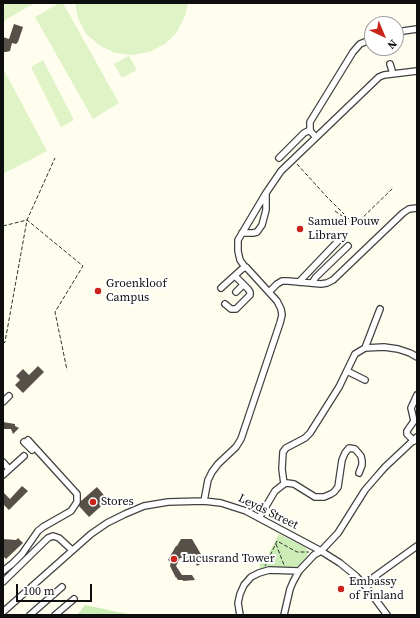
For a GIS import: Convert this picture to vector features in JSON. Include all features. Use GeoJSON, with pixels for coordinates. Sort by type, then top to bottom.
{"type":"FeatureCollection","features":[{"type":"Feature","properties":{"kind":"street"},"geometry":{"type":"LineString","coordinates":[[404,31],[417,29]]}},
{"type":"Feature","properties":{"kind":"street"},"geometry":{"type":"LineString","coordinates":[[316,137],[310,130],[310,122],[350,57],[360,44],[364,42]]}},
{"type":"Feature","properties":{"kind":"street"},"geometry":{"type":"LineString","coordinates":[[390,64],[392,74]]}},
{"type":"Feature","properties":{"kind":"street"},"geometry":{"type":"LineString","coordinates":[[204,501],[208,480],[212,472],[236,447],[241,439],[281,320],[280,304],[276,298],[240,260],[238,240],[278,175],[292,159],[379,77],[417,71]]}},
{"type":"Feature","properties":{"kind":"street"},"geometry":{"type":"LineString","coordinates":[[279,158],[304,133],[310,130]]}},
{"type":"Feature","properties":{"kind":"street"},"geometry":{"type":"LineString","coordinates":[[242,233],[254,233],[262,226],[266,210],[266,194]]}},
{"type":"Feature","properties":{"kind":"street"},"geometry":{"type":"LineString","coordinates":[[269,292],[282,281],[321,284],[335,279],[403,213],[409,209],[417,208]]}},
{"type":"Feature","properties":{"kind":"street"},"geometry":{"type":"LineString","coordinates":[[299,282],[340,239]]}},
{"type":"Feature","properties":{"kind":"street"},"geometry":{"type":"LineString","coordinates":[[312,283],[316,276],[348,246]]}},
{"type":"Feature","properties":{"kind":"street"},"geometry":{"type":"LineString","coordinates":[[221,288],[245,267]]}},
{"type":"Feature","properties":{"kind":"street"},"geometry":{"type":"LineString","coordinates":[[225,304],[231,309],[235,309],[239,307],[250,295],[250,292],[235,276]]}},
{"type":"Feature","properties":{"kind":"street"},"geometry":{"type":"LineString","coordinates":[[236,292],[243,285]]}},
{"type":"Feature","properties":{"kind":"street"},"geometry":{"type":"LineString","coordinates":[[365,348],[380,309]]}},
{"type":"Feature","properties":{"kind":"street"},"geometry":{"type":"LineString","coordinates":[[284,484],[282,469],[283,452],[288,447],[305,438],[310,433],[339,387],[355,354],[365,348],[384,347],[410,352],[417,356]]}},
{"type":"Feature","properties":{"kind":"street"},"geometry":{"type":"LineString","coordinates":[[347,371],[365,380]]}},
{"type":"Feature","properties":{"kind":"street"},"geometry":{"type":"LineString","coordinates":[[284,615],[292,582],[300,571],[314,555],[338,533],[360,497],[370,484],[385,467],[416,439],[407,434],[407,432],[414,420],[411,408],[417,395]]}},
{"type":"Feature","properties":{"kind":"street"},"geometry":{"type":"LineString","coordinates":[[3,402],[10,396]]}},
{"type":"Feature","properties":{"kind":"street"},"geometry":{"type":"LineString","coordinates":[[3,567],[14,558],[42,524],[70,508],[75,501],[76,496],[26,441],[77,494],[77,502],[71,511],[38,531],[22,554],[3,571]]}},
{"type":"Feature","properties":{"kind":"street"},"geometry":{"type":"LineString","coordinates":[[259,518],[275,491],[284,484],[294,484],[315,497],[324,497],[334,492],[338,487],[342,460],[346,450],[350,447],[357,450],[362,459],[362,465],[359,473]]}},
{"type":"Feature","properties":{"kind":"street"},"geometry":{"type":"LineString","coordinates":[[3,475],[24,456]]}},
{"type":"Feature","properties":{"kind":"street"},"geometry":{"type":"LineString","coordinates":[[3,462],[9,469]]}},
{"type":"Feature","properties":{"kind":"street","name":"Leyds Street"},"geometry":{"type":"LineString","coordinates":[[3,612],[97,529],[117,517],[138,508],[164,502],[204,501],[228,505],[259,518],[346,567],[369,590],[387,615]]}},
{"type":"Feature","properties":{"kind":"street"},"geometry":{"type":"LineString","coordinates":[[3,582],[48,538],[54,536],[59,538],[72,550]]}},
{"type":"Feature","properties":{"kind":"street"},"geometry":{"type":"LineString","coordinates":[[374,577],[417,546]]}},
{"type":"Feature","properties":{"kind":"street"},"geometry":{"type":"LineString","coordinates":[[240,615],[238,603],[240,594],[242,588],[251,577],[262,571],[269,570],[300,571]]}},
{"type":"Feature","properties":{"kind":"street"},"geometry":{"type":"LineString","coordinates":[[30,615],[62,587]]}},
{"type":"Feature","properties":{"kind":"street"},"geometry":{"type":"LineString","coordinates":[[55,615],[74,599]]}},
{"type":"Feature","properties":{"kind":"path"},"geometry":{"type":"LineString","coordinates":[[3,344],[5,342],[27,220],[55,158]]}},
{"type":"Feature","properties":{"kind":"path"},"geometry":{"type":"LineString","coordinates":[[292,159],[355,225]]}},
{"type":"Feature","properties":{"kind":"path"},"geometry":{"type":"LineString","coordinates":[[355,225],[394,188]]}},
{"type":"Feature","properties":{"kind":"path"},"geometry":{"type":"LineString","coordinates":[[335,211],[355,225]]}},
{"type":"Feature","properties":{"kind":"path"},"geometry":{"type":"LineString","coordinates":[[3,226],[27,220]]}},
{"type":"Feature","properties":{"kind":"path"},"geometry":{"type":"LineString","coordinates":[[27,220],[83,266],[54,312],[67,370]]}},
{"type":"Feature","properties":{"kind":"path"},"geometry":{"type":"LineString","coordinates":[[276,543],[277,541],[297,552],[319,552]]}},
{"type":"Feature","properties":{"kind":"path"},"geometry":{"type":"LineString","coordinates":[[276,543],[286,571]]}},
{"type":"Feature","properties":{"kind":"path"},"geometry":{"type":"LineString","coordinates":[[262,571],[276,543]]}},
{"type":"Feature","properties":{"kind":"green space"},"geometry":{"type":"Polygon","coordinates":[[[3,3],[35,3],[3,22],[3,3]]]}},
{"type":"Feature","properties":{"kind":"green space"},"geometry":{"type":"Polygon","coordinates":[[[59,3],[63,3],[119,103],[93,119],[35,17],[59,3]]]}},
{"type":"Feature","properties":{"kind":"green space"},"geometry":{"type":"Polygon","coordinates":[[[75,3],[188,3],[185,16],[177,32],[165,44],[149,52],[132,55],[115,53],[99,45],[86,34],[78,18],[75,3]]]}},
{"type":"Feature","properties":{"kind":"green space"},"geometry":{"type":"Polygon","coordinates":[[[129,56],[137,70],[122,78],[114,64],[129,56]]]}},
{"type":"Feature","properties":{"kind":"green space"},"geometry":{"type":"Polygon","coordinates":[[[43,60],[74,120],[61,127],[31,67],[43,60]]]}},
{"type":"Feature","properties":{"kind":"green space"},"geometry":{"type":"Polygon","coordinates":[[[3,70],[47,151],[3,174],[3,70]]]}},
{"type":"Feature","properties":{"kind":"green space"},"geometry":{"type":"Polygon","coordinates":[[[279,534],[305,547],[308,552],[307,556],[298,566],[294,568],[267,567],[260,569],[259,563],[264,563],[279,534]]]}},
{"type":"Feature","properties":{"kind":"green space"},"geometry":{"type":"Polygon","coordinates":[[[85,605],[132,615],[77,615],[85,605]]]}},
{"type":"Feature","properties":{"kind":"building"},"geometry":{"type":"Polygon","coordinates":[[[14,24],[23,27],[18,42],[16,44],[12,43],[10,51],[3,52],[3,37],[9,39],[14,24]]]}},
{"type":"Feature","properties":{"kind":"building"},"geometry":{"type":"Polygon","coordinates":[[[38,366],[44,372],[23,393],[15,385],[20,380],[16,376],[23,369],[29,375],[38,366]]]}},
{"type":"Feature","properties":{"kind":"building"},"geometry":{"type":"Polygon","coordinates":[[[3,422],[15,424],[15,426],[19,428],[13,434],[11,429],[3,429],[3,422]]]}},
{"type":"Feature","properties":{"kind":"building"},"geometry":{"type":"Polygon","coordinates":[[[22,486],[28,491],[9,510],[3,504],[3,492],[10,499],[22,486]]]}},
{"type":"Feature","properties":{"kind":"building","name":"Stores"},"geometry":{"type":"Polygon","coordinates":[[[97,487],[108,500],[89,517],[79,506],[81,501],[97,487]]]}},
{"type":"Feature","properties":{"kind":"building"},"geometry":{"type":"Polygon","coordinates":[[[18,538],[23,543],[6,559],[3,556],[3,539],[16,540],[18,538]]]}},
{"type":"Feature","properties":{"kind":"building","name":"Lucusrand Tower"},"geometry":{"type":"Polygon","coordinates":[[[181,539],[192,539],[205,561],[197,566],[193,558],[180,558],[176,566],[182,575],[192,575],[195,580],[178,580],[170,566],[171,562],[168,560],[181,539]]]}},
{"type":"Feature","properties":{"kind":"place","name":"Samuel Pouw Library"},"geometry":{"type":"Point","coordinates":[300,229]}},
{"type":"Feature","properties":{"kind":"place","name":"Groenkloof Campus"},"geometry":{"type":"Point","coordinates":[98,291]}},
{"type":"Feature","properties":{"kind":"place","name":"Stores"},"geometry":{"type":"Point","coordinates":[93,502]}},
{"type":"Feature","properties":{"kind":"place","name":"Lucusrand Tower"},"geometry":{"type":"Point","coordinates":[174,559]}},
{"type":"Feature","properties":{"kind":"place","name":"Embassy of Finland"},"geometry":{"type":"Point","coordinates":[341,589]}}]}
